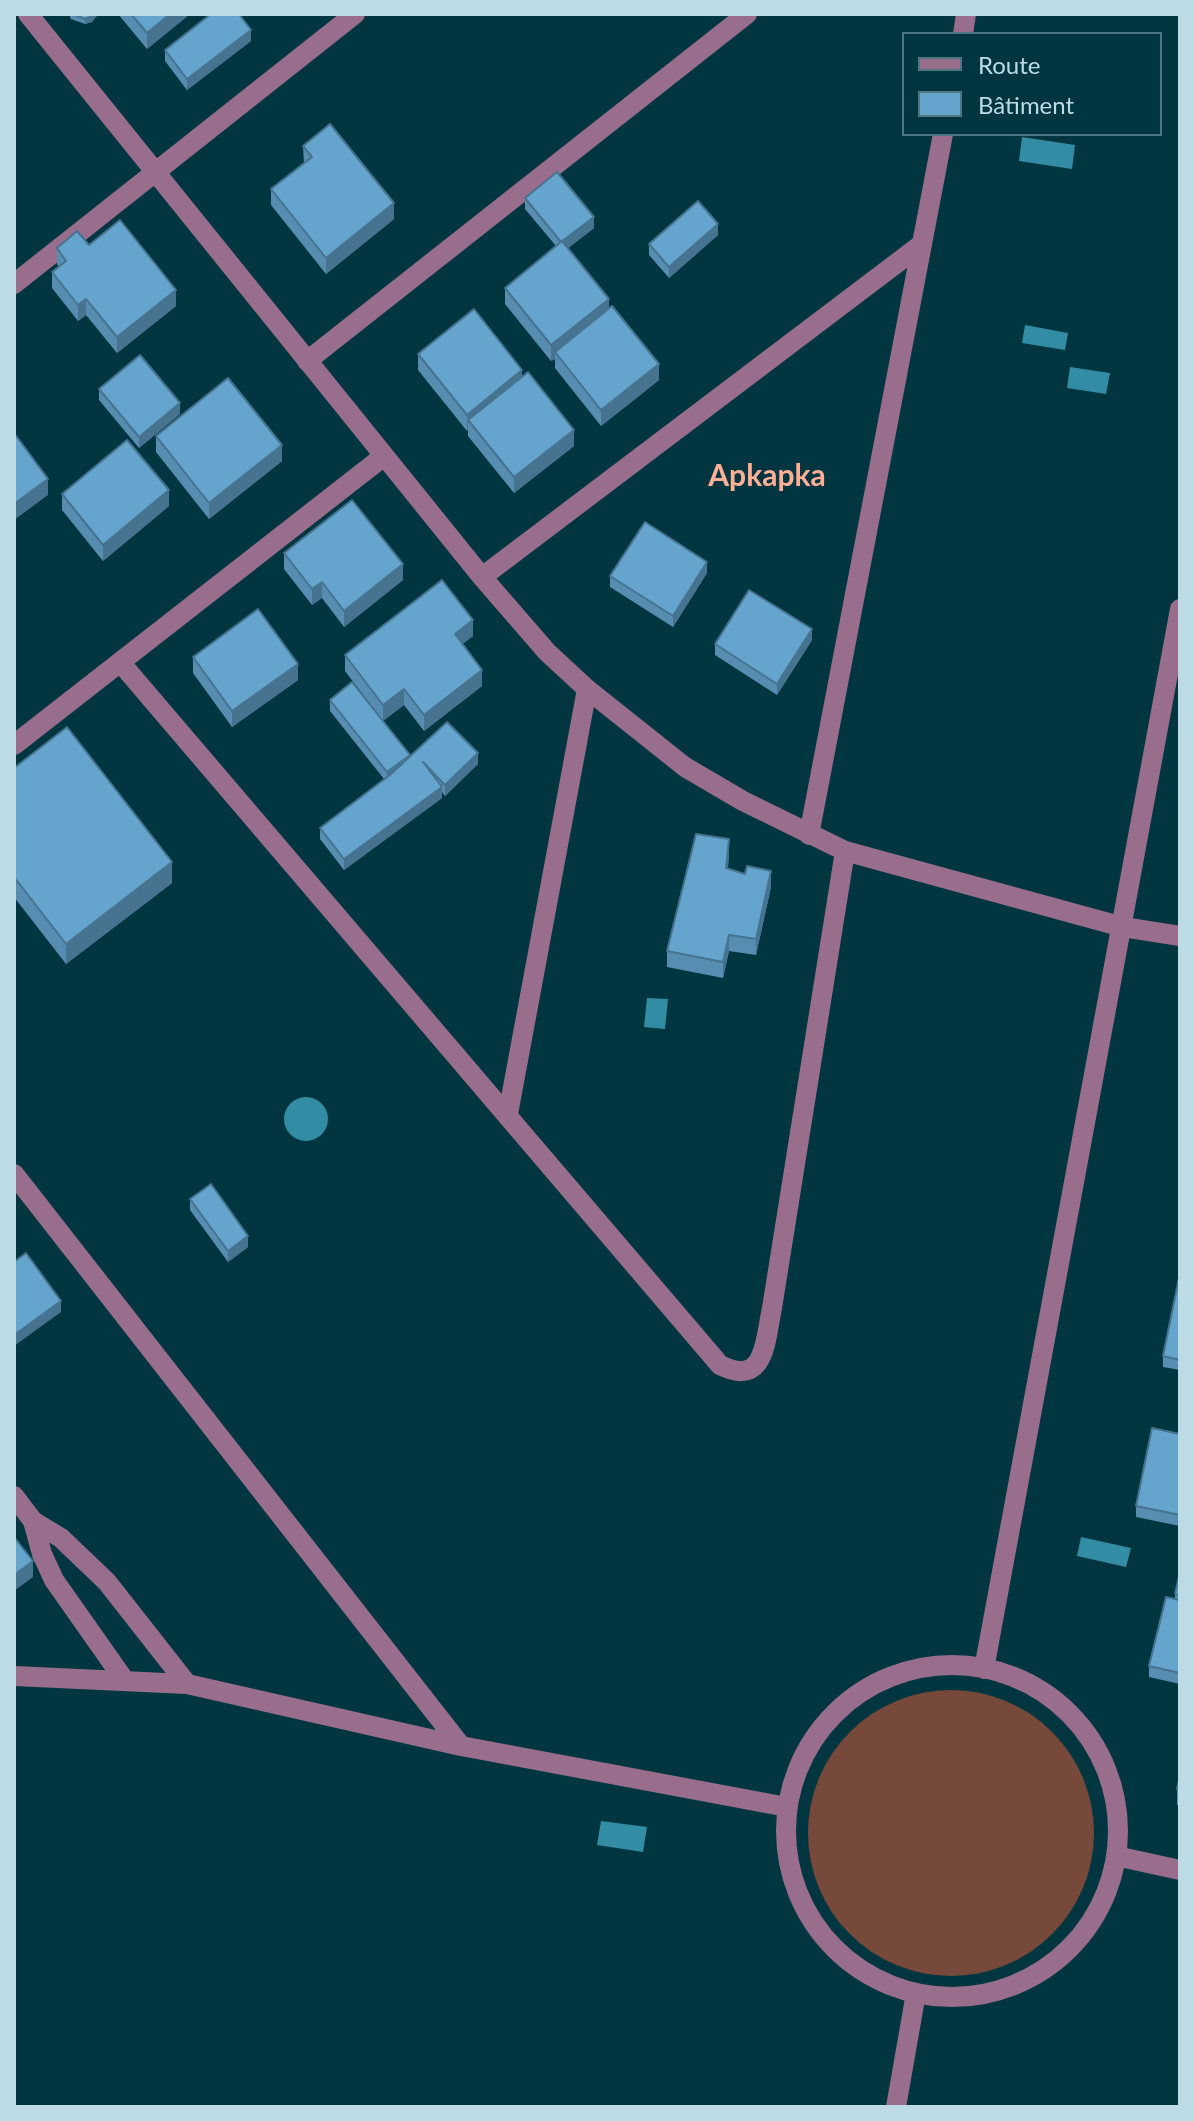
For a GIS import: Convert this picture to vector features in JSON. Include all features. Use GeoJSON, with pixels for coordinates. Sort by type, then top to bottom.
{"type":"FeatureCollection","features":[{"type":"Feature","properties":{"kind":"street"},"geometry":{"type":"LineString","coordinates":[[28,14],[482,577],[547,652],[587,689],[685,767],[809,835],[845,851],[1123,927],[1180,936]]}},
{"type":"Feature","properties":{"kind":"street"},"geometry":{"type":"LineString","coordinates":[[14,284],[355,14]]}},
{"type":"Feature","properties":{"kind":"street"},"geometry":{"type":"LineString","coordinates":[[307,361],[747,14]]}},
{"type":"Feature","properties":{"kind":"street"},"geometry":{"type":"LineString","coordinates":[[809,835],[943,136]]}},
{"type":"Feature","properties":{"kind":"street"},"geometry":{"type":"LineString","coordinates":[[482,577],[922,244]]}},
{"type":"Feature","properties":{"kind":"street"},"geometry":{"type":"LineString","coordinates":[[14,745],[384,456]]}},
{"type":"Feature","properties":{"kind":"street"},"geometry":{"type":"LineString","coordinates":[[984,1669],[1180,609]]}},
{"type":"Feature","properties":{"kind":"street"},"geometry":{"type":"LineString","coordinates":[[120,662],[720,1365],[732,1371],[744,1372],[754,1368],[762,1357],[845,851]]}},
{"type":"Feature","properties":{"kind":"street"},"geometry":{"type":"LineString","coordinates":[[508,1114],[587,689]]}},
{"type":"Feature","properties":{"kind":"street"},"geometry":{"type":"LineString","coordinates":[[14,1174],[461,1746]]}},
{"type":"Feature","properties":{"kind":"street"},"geometry":{"type":"LineString","coordinates":[[14,1496],[33,1521],[61,1538],[87,1560],[187,1684]]}},
{"type":"Feature","properties":{"kind":"street"},"geometry":{"type":"LineString","coordinates":[[33,1521],[42,1554],[54,1580],[125,1681]]}},
{"type":"Feature","properties":{"kind":"street"},"geometry":{"type":"LineString","coordinates":[[948,1665],[984,1669],[1032,1685],[1056,1701],[1094,1744],[1107,1770],[1115,1798],[1118,1826],[1116,1856],[1103,1897],[1081,1934],[1062,1955],[1038,1972],[1012,1986],[984,1994],[956,1997],[916,1993],[872,1977],[848,1961],[827,1942],[810,1918],[796,1892],[789,1865],[785,1836],[787,1807],[794,1779],[814,1740],[842,1707],[865,1690],[919,1668],[948,1665]]}},
{"type":"Feature","properties":{"kind":"street"},"geometry":{"type":"LineString","coordinates":[[14,1676],[187,1684],[461,1746],[787,1807]]}},
{"type":"Feature","properties":{"kind":"street"},"geometry":{"type":"LineString","coordinates":[[1116,1856],[1180,1870]]}},
{"type":"Feature","properties":{"kind":"street"},"geometry":{"type":"LineString","coordinates":[[896,2107],[916,1993]]}},
{"type":"Feature","properties":{"kind":"shaded area"},"geometry":{"type":"Polygon","coordinates":[[[937,1690],[965,1690],[993,1696],[1019,1707],[1042,1722],[1062,1742],[1077,1765],[1088,1791],[1094,1833],[1092,1861],[1077,1901],[1062,1924],[1042,1944],[1019,1959],[993,1970],[965,1976],[937,1976],[909,1970],[883,1959],[860,1944],[840,1924],[825,1901],[814,1875],[808,1847],[808,1819],[814,1791],[825,1765],[840,1742],[860,1722],[883,1707],[909,1696],[937,1690]]]}},
{"type":"Feature","properties":{"kind":"water"},"geometry":{"type":"Polygon","coordinates":[[[1022,137],[1075,145],[1072,169],[1019,161],[1022,137]]]}},
{"type":"Feature","properties":{"kind":"water"},"geometry":{"type":"Polygon","coordinates":[[[1025,325],[1068,333],[1065,350],[1022,343],[1025,325]]]}},
{"type":"Feature","properties":{"kind":"water"},"geometry":{"type":"Polygon","coordinates":[[[1070,367],[1110,373],[1106,394],[1067,388],[1070,367]]]}},
{"type":"Feature","properties":{"kind":"water"},"geometry":{"type":"Polygon","coordinates":[[[647,998],[668,999],[665,1029],[644,1027],[647,998]]]}},
{"type":"Feature","properties":{"kind":"water"},"geometry":{"type":"Polygon","coordinates":[[[306,1097],[321,1104],[328,1119],[321,1134],[306,1141],[291,1134],[284,1119],[291,1104],[306,1097]]]}},
{"type":"Feature","properties":{"kind":"water"},"geometry":{"type":"Polygon","coordinates":[[[1081,1537],[1131,1548],[1126,1567],[1077,1556],[1081,1537]]]}},
{"type":"Feature","properties":{"kind":"water"},"geometry":{"type":"Polygon","coordinates":[[[601,1821],[647,1827],[643,1852],[597,1845],[601,1821]]]}},
{"type":"Feature","properties":{"kind":"building"},"geometry":{"type":"Polygon","coordinates":[[[73,14],[94,14],[85,19],[73,14]]]}},
{"type":"Feature","properties":{"kind":"building"},"geometry":{"type":"Polygon","coordinates":[[[131,14],[170,14],[147,33],[131,14]]]}},
{"type":"Feature","properties":{"kind":"building"},"geometry":{"type":"Polygon","coordinates":[[[211,14],[239,14],[251,30],[187,79],[165,50],[211,14]]]}},
{"type":"Feature","properties":{"kind":"building"},"geometry":{"type":"Polygon","coordinates":[[[330,124],[394,203],[326,258],[271,189],[312,157],[303,146],[330,124]]]}},
{"type":"Feature","properties":{"kind":"building"},"geometry":{"type":"Polygon","coordinates":[[[557,172],[594,217],[561,242],[525,198],[557,172]]]}},
{"type":"Feature","properties":{"kind":"building"},"geometry":{"type":"Polygon","coordinates":[[[698,201],[718,224],[669,267],[649,244],[698,201]]]}},
{"type":"Feature","properties":{"kind":"building"},"geometry":{"type":"Polygon","coordinates":[[[120,220],[176,290],[117,337],[86,299],[78,305],[52,272],[66,261],[57,248],[77,231],[89,245],[120,220]]]}},
{"type":"Feature","properties":{"kind":"building"},"geometry":{"type":"Polygon","coordinates":[[[562,241],[609,299],[551,345],[505,288],[562,241]]]}},
{"type":"Feature","properties":{"kind":"building"},"geometry":{"type":"Polygon","coordinates":[[[612,306],[659,364],[601,410],[555,352],[612,306]]]}},
{"type":"Feature","properties":{"kind":"building"},"geometry":{"type":"Polygon","coordinates":[[[474,309],[522,370],[467,415],[418,354],[474,309]]]}},
{"type":"Feature","properties":{"kind":"building"},"geometry":{"type":"Polygon","coordinates":[[[140,355],[180,403],[139,437],[99,389],[140,355]]]}},
{"type":"Feature","properties":{"kind":"building"},"geometry":{"type":"Polygon","coordinates":[[[528,372],[574,430],[514,477],[468,420],[528,372]]]}},
{"type":"Feature","properties":{"kind":"building"},"geometry":{"type":"Polygon","coordinates":[[[228,378],[282,445],[209,503],[156,436],[228,378]]]}},
{"type":"Feature","properties":{"kind":"building"},"geometry":{"type":"Polygon","coordinates":[[[14,433],[48,479],[14,504],[14,433]]]}},
{"type":"Feature","properties":{"kind":"building"},"geometry":{"type":"Polygon","coordinates":[[[127,440],[169,490],[103,545],[62,494],[127,440]]]}},
{"type":"Feature","properties":{"kind":"building"},"geometry":{"type":"Polygon","coordinates":[[[352,500],[403,564],[344,611],[322,582],[312,589],[284,553],[352,500]]]}},
{"type":"Feature","properties":{"kind":"building"},"geometry":{"type":"Polygon","coordinates":[[[645,522],[707,562],[673,616],[610,576],[645,522]]]}},
{"type":"Feature","properties":{"kind":"building"},"geometry":{"type":"Polygon","coordinates":[[[442,580],[473,620],[455,634],[482,670],[424,715],[404,689],[383,705],[345,655],[442,580]]]}},
{"type":"Feature","properties":{"kind":"building"},"geometry":{"type":"Polygon","coordinates":[[[749,590],[812,629],[777,684],[715,644],[749,590]]]}},
{"type":"Feature","properties":{"kind":"building"},"geometry":{"type":"Polygon","coordinates":[[[258,609],[298,664],[232,711],[193,657],[258,609]]]}},
{"type":"Feature","properties":{"kind":"building"},"geometry":{"type":"Polygon","coordinates":[[[352,682],[410,755],[387,772],[330,700],[352,682]]]}},
{"type":"Feature","properties":{"kind":"building"},"geometry":{"type":"Polygon","coordinates":[[[447,722],[478,753],[445,785],[423,762],[442,787],[344,859],[320,828],[390,775],[447,722]]]}},
{"type":"Feature","properties":{"kind":"building"},"geometry":{"type":"Polygon","coordinates":[[[67,727],[172,862],[66,944],[14,877],[14,768],[67,727]]]}},
{"type":"Feature","properties":{"kind":"building"},"geometry":{"type":"Polygon","coordinates":[[[696,834],[729,839],[726,868],[745,874],[747,866],[771,871],[756,939],[729,935],[723,962],[667,951],[696,834]]]}},
{"type":"Feature","properties":{"kind":"building"},"geometry":{"type":"Polygon","coordinates":[[[211,1184],[248,1236],[228,1251],[190,1199],[211,1184]]]}},
{"type":"Feature","properties":{"kind":"building"},"geometry":{"type":"Polygon","coordinates":[[[26,1253],[61,1301],[14,1335],[14,1262],[26,1253]]]}},
{"type":"Feature","properties":{"kind":"building"},"geometry":{"type":"Polygon","coordinates":[[[1180,1278],[1180,1360],[1163,1356],[1180,1278]]]}},
{"type":"Feature","properties":{"kind":"building"},"geometry":{"type":"Polygon","coordinates":[[[1152,1428],[1180,1434],[1180,1515],[1136,1506],[1152,1428]]]}},
{"type":"Feature","properties":{"kind":"building"},"geometry":{"type":"Polygon","coordinates":[[[14,1537],[33,1561],[14,1575],[14,1537]]]}},
{"type":"Feature","properties":{"kind":"building"},"geometry":{"type":"Polygon","coordinates":[[[1180,1576],[1180,1595],[1175,1594],[1180,1576]]]}},
{"type":"Feature","properties":{"kind":"building"},"geometry":{"type":"Polygon","coordinates":[[[1166,1597],[1180,1600],[1180,1673],[1149,1666],[1166,1597]]]}},
{"type":"Feature","properties":{"kind":"district","name":"Apkapka"},"geometry":{"type":"Point","coordinates":[767,476]}}]}
